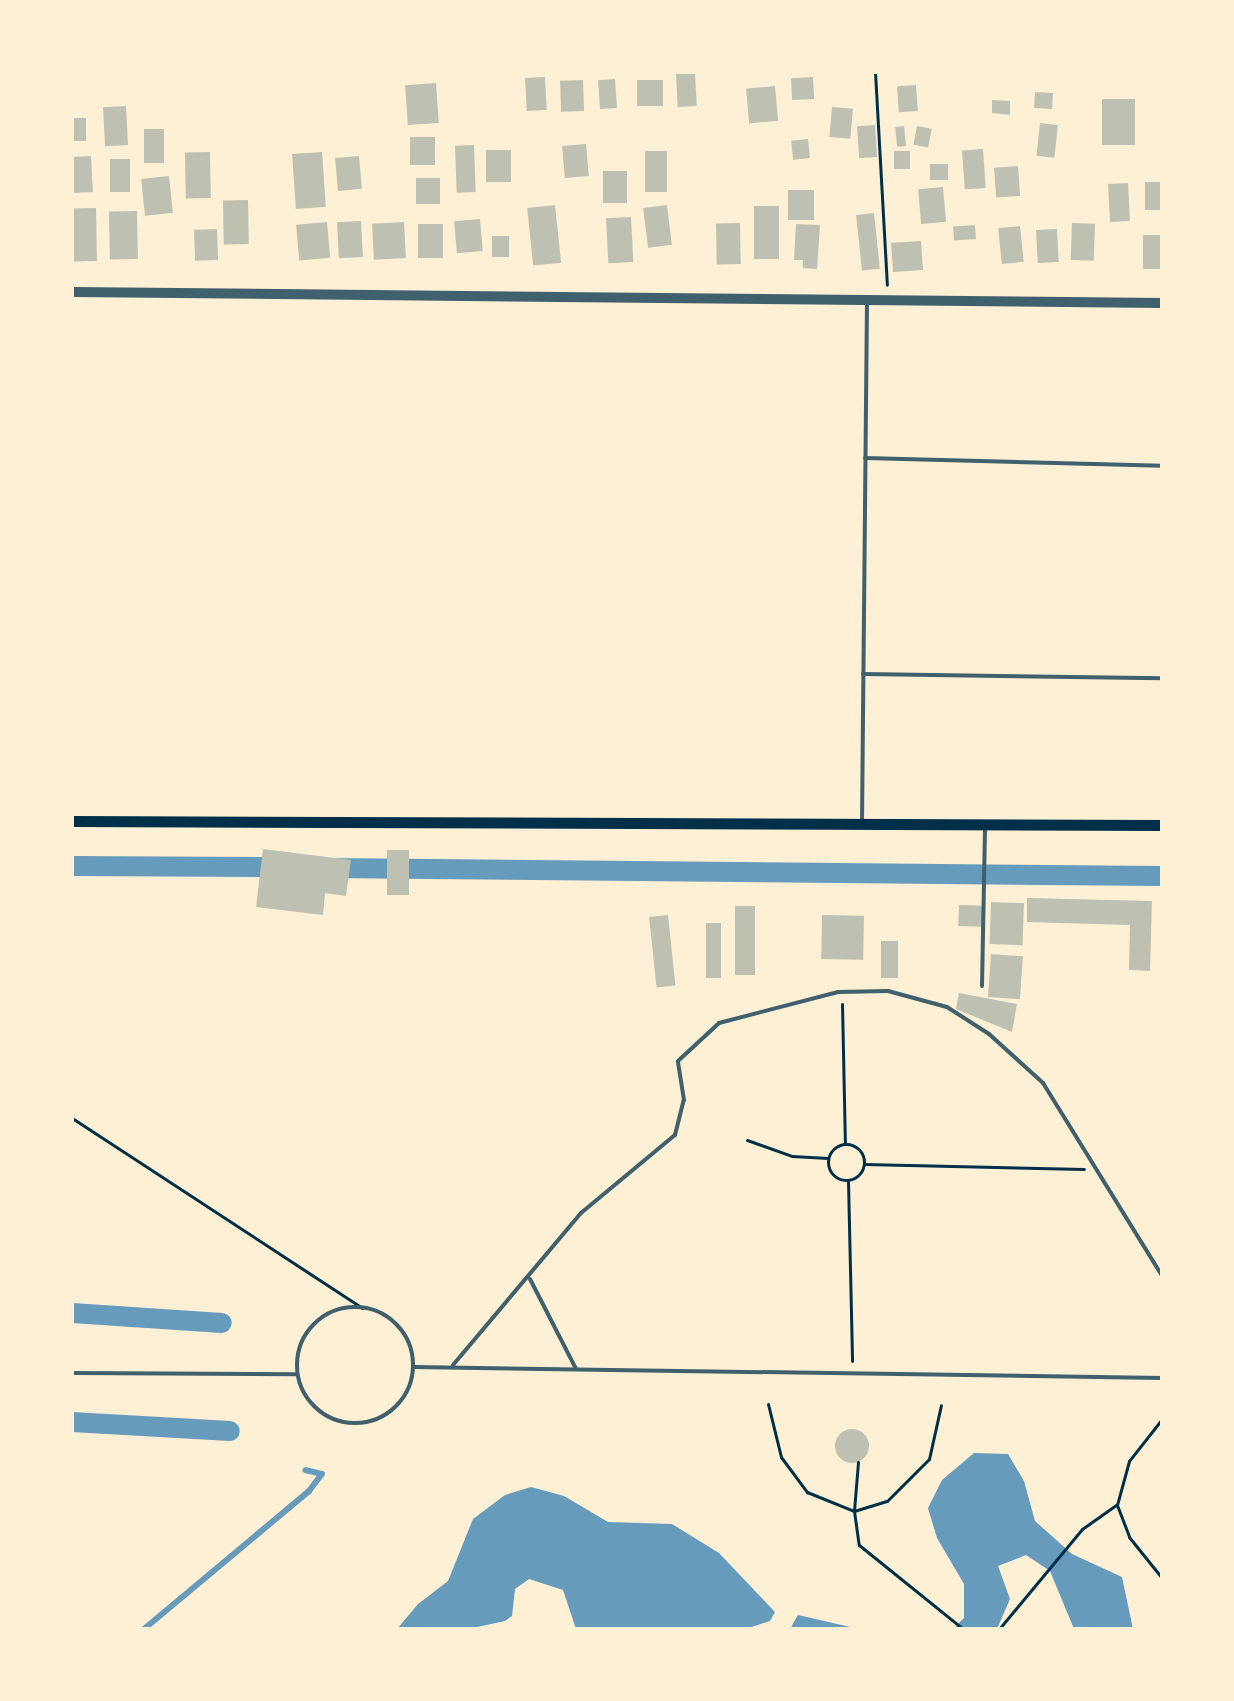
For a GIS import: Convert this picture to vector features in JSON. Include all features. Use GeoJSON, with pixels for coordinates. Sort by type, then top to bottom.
{"type":"FeatureCollection","features":[{"type":"Feature","properties":{"kind":"main road"},"geometry":{"type":"LineString","coordinates":[[72,821],[1162,825]]}},
{"type":"Feature","properties":{"kind":"street"},"geometry":{"type":"LineString","coordinates":[[72,292],[1162,303]]}},
{"type":"Feature","properties":{"kind":"lane"},"geometry":{"type":"LineString","coordinates":[[862,823],[867,301]]}},
{"type":"Feature","properties":{"kind":"lane"},"geometry":{"type":"LineString","coordinates":[[865,458],[1162,466]]}},
{"type":"Feature","properties":{"kind":"lane"},"geometry":{"type":"LineString","coordinates":[[863,674],[1162,678]]}},
{"type":"Feature","properties":{"kind":"lane"},"geometry":{"type":"LineString","coordinates":[[982,986],[985,823]]}},
{"type":"Feature","properties":{"kind":"lane"},"geometry":{"type":"LineString","coordinates":[[453,1365],[581,1213],[675,1135],[684,1100],[678,1061],[719,1023],[765,1007],[841,992],[888,991],[947,1007],[989,1034],[1043,1083],[1162,1276]]}},
{"type":"Feature","properties":{"kind":"lane"},"geometry":{"type":"LineString","coordinates":[[529,1278],[576,1369]]}},
{"type":"Feature","properties":{"kind":"lane"},"geometry":{"type":"LineString","coordinates":[[371,1307],[403,1329],[414,1367],[403,1400],[376,1420],[341,1422],[311,1405],[296,1374],[303,1335],[332,1310],[362,1308],[371,1307]]}},
{"type":"Feature","properties":{"kind":"lane"},"geometry":{"type":"LineString","coordinates":[[414,1367],[453,1365],[1162,1378]]}},
{"type":"Feature","properties":{"kind":"lane"},"geometry":{"type":"LineString","coordinates":[[72,1373],[296,1374]]}},
{"type":"Feature","properties":{"kind":"path"},"geometry":{"type":"LineString","coordinates":[[875,72],[888,301]]}},
{"type":"Feature","properties":{"kind":"path"},"geometry":{"type":"LineString","coordinates":[[841,992],[845,1144]]}},
{"type":"Feature","properties":{"kind":"path"},"geometry":{"type":"LineString","coordinates":[[72,1118],[362,1308]]}},
{"type":"Feature","properties":{"kind":"path"},"geometry":{"type":"LineString","coordinates":[[747,1140],[792,1156],[828,1158],[845,1144]]}},
{"type":"Feature","properties":{"kind":"path"},"geometry":{"type":"LineString","coordinates":[[828,1158],[832,1175],[848,1181],[859,1175],[864,1164],[862,1152],[845,1144]]}},
{"type":"Feature","properties":{"kind":"path"},"geometry":{"type":"LineString","coordinates":[[864,1164],[1095,1169]]}},
{"type":"Feature","properties":{"kind":"path"},"geometry":{"type":"LineString","coordinates":[[848,1181],[852,1374]]}},
{"type":"Feature","properties":{"kind":"path"},"geometry":{"type":"LineString","coordinates":[[768,1404],[781,1457],[807,1492],[854,1511],[887,1501],[929,1459],[941,1405]]}},
{"type":"Feature","properties":{"kind":"path"},"geometry":{"type":"LineString","coordinates":[[1162,1419],[1129,1461],[1117,1505],[1129,1537],[1162,1578]]}},
{"type":"Feature","properties":{"kind":"path"},"geometry":{"type":"LineString","coordinates":[[858,1462],[854,1511],[859,1545],[963,1629]]}},
{"type":"Feature","properties":{"kind":"path"},"geometry":{"type":"LineString","coordinates":[[999,1629],[1082,1529],[1117,1505]]}},
{"type":"Feature","properties":{"kind":"water"},"geometry":{"type":"Polygon","coordinates":[[[974,1453],[1008,1454],[1024,1481],[1035,1521],[1072,1554],[1122,1577],[1133,1629],[1074,1629],[1050,1571],[1026,1555],[998,1566],[1010,1599],[997,1629],[953,1629],[964,1618],[964,1584],[937,1538],[928,1508],[942,1480],[974,1453]]]}},
{"type":"Feature","properties":{"kind":"water"},"geometry":{"type":"Polygon","coordinates":[[[531,1487],[564,1496],[608,1522],[672,1524],[719,1553],[775,1612],[770,1621],[745,1629],[576,1629],[563,1590],[529,1579],[515,1589],[512,1616],[505,1621],[468,1629],[397,1629],[418,1604],[448,1581],[473,1519],[505,1495],[531,1487]]]}},
{"type":"Feature","properties":{"kind":"water"},"geometry":{"type":"Polygon","coordinates":[[[798,1615],[859,1629],[790,1629],[798,1615]]]}},
{"type":"Feature","properties":{"kind":"building"},"geometry":{"type":"Polygon","coordinates":[[[695,73],[697,106],[678,107],[676,74],[695,73]]]}},
{"type":"Feature","properties":{"kind":"building"},"geometry":{"type":"Polygon","coordinates":[[[545,77],[547,110],[527,111],[525,78],[545,77]]]}},
{"type":"Feature","properties":{"kind":"building"},"geometry":{"type":"Polygon","coordinates":[[[813,77],[814,99],[792,100],[791,78],[813,77]]]}},
{"type":"Feature","properties":{"kind":"building"},"geometry":{"type":"Polygon","coordinates":[[[615,79],[617,108],[600,109],[598,80],[615,79]]]}},
{"type":"Feature","properties":{"kind":"building"},"geometry":{"type":"Polygon","coordinates":[[[583,80],[584,111],[561,112],[560,81],[583,80]]]}},
{"type":"Feature","properties":{"kind":"building"},"geometry":{"type":"Polygon","coordinates":[[[637,80],[663,80],[663,106],[637,106],[637,80]]]}},
{"type":"Feature","properties":{"kind":"building"},"geometry":{"type":"Polygon","coordinates":[[[436,83],[439,123],[408,125],[405,85],[436,83]]]}},
{"type":"Feature","properties":{"kind":"building"},"geometry":{"type":"Polygon","coordinates":[[[916,85],[918,111],[899,112],[897,86],[916,85]]]}},
{"type":"Feature","properties":{"kind":"building"},"geometry":{"type":"Polygon","coordinates":[[[775,86],[778,121],[749,123],[746,89],[775,86]]]}},
{"type":"Feature","properties":{"kind":"building"},"geometry":{"type":"Polygon","coordinates":[[[1035,92],[1053,93],[1052,109],[1034,108],[1035,92]]]}},
{"type":"Feature","properties":{"kind":"building"},"geometry":{"type":"Polygon","coordinates":[[[1102,99],[1135,99],[1135,145],[1102,145],[1102,99]]]}},
{"type":"Feature","properties":{"kind":"building"},"geometry":{"type":"Polygon","coordinates":[[[992,100],[1010,101],[1010,115],[992,113],[992,100]]]}},
{"type":"Feature","properties":{"kind":"building"},"geometry":{"type":"Polygon","coordinates":[[[126,106],[128,145],[105,146],[103,107],[126,106]]]}},
{"type":"Feature","properties":{"kind":"building"},"geometry":{"type":"Polygon","coordinates":[[[832,107],[853,109],[850,139],[829,137],[832,107]]]}},
{"type":"Feature","properties":{"kind":"building"},"geometry":{"type":"Polygon","coordinates":[[[72,118],[86,118],[86,141],[72,141],[72,118]]]}},
{"type":"Feature","properties":{"kind":"building"},"geometry":{"type":"Polygon","coordinates":[[[1040,123],[1058,125],[1054,158],[1037,156],[1040,123]]]}},
{"type":"Feature","properties":{"kind":"building"},"geometry":{"type":"Polygon","coordinates":[[[875,125],[877,157],[859,158],[857,126],[875,125]]]}},
{"type":"Feature","properties":{"kind":"building"},"geometry":{"type":"Polygon","coordinates":[[[904,126],[906,146],[897,147],[895,127],[904,126]]]}},
{"type":"Feature","properties":{"kind":"building"},"geometry":{"type":"Polygon","coordinates":[[[917,126],[932,129],[928,148],[913,145],[917,126]]]}},
{"type":"Feature","properties":{"kind":"building"},"geometry":{"type":"Polygon","coordinates":[[[144,129],[164,129],[164,163],[144,163],[144,129]]]}},
{"type":"Feature","properties":{"kind":"building"},"geometry":{"type":"Polygon","coordinates":[[[410,137],[435,137],[435,165],[410,165],[410,137]]]}},
{"type":"Feature","properties":{"kind":"building"},"geometry":{"type":"Polygon","coordinates":[[[808,139],[810,158],[793,160],[791,141],[808,139]]]}},
{"type":"Feature","properties":{"kind":"building"},"geometry":{"type":"Polygon","coordinates":[[[586,144],[589,176],[565,178],[562,146],[586,144]]]}},
{"type":"Feature","properties":{"kind":"building"},"geometry":{"type":"Polygon","coordinates":[[[474,145],[476,192],[457,193],[455,146],[474,145]]]}},
{"type":"Feature","properties":{"kind":"building"},"geometry":{"type":"Polygon","coordinates":[[[983,149],[986,188],[965,189],[962,150],[983,149]]]}},
{"type":"Feature","properties":{"kind":"building"},"geometry":{"type":"Polygon","coordinates":[[[486,150],[511,150],[511,182],[486,182],[486,150]]]}},
{"type":"Feature","properties":{"kind":"building"},"geometry":{"type":"Polygon","coordinates":[[[645,151],[667,151],[667,192],[645,192],[645,151]]]}},
{"type":"Feature","properties":{"kind":"building"},"geometry":{"type":"Polygon","coordinates":[[[894,151],[910,151],[910,169],[894,169],[894,151]]]}},
{"type":"Feature","properties":{"kind":"building"},"geometry":{"type":"Polygon","coordinates":[[[185,152],[210,152],[211,198],[186,198],[185,152]]]}},
{"type":"Feature","properties":{"kind":"building"},"geometry":{"type":"Polygon","coordinates":[[[322,152],[326,207],[296,209],[292,154],[322,152]]]}},
{"type":"Feature","properties":{"kind":"building"},"geometry":{"type":"Polygon","coordinates":[[[91,156],[93,192],[74,193],[72,157],[91,156]]]}},
{"type":"Feature","properties":{"kind":"building"},"geometry":{"type":"Polygon","coordinates":[[[359,156],[362,189],[338,191],[335,158],[359,156]]]}},
{"type":"Feature","properties":{"kind":"building"},"geometry":{"type":"Polygon","coordinates":[[[110,159],[130,159],[130,192],[110,192],[110,159]]]}},
{"type":"Feature","properties":{"kind":"building"},"geometry":{"type":"Polygon","coordinates":[[[930,164],[948,164],[948,180],[930,180],[930,164]]]}},
{"type":"Feature","properties":{"kind":"building"},"geometry":{"type":"Polygon","coordinates":[[[1018,166],[1020,196],[996,198],[994,168],[1018,166]]]}},
{"type":"Feature","properties":{"kind":"building"},"geometry":{"type":"Polygon","coordinates":[[[603,171],[627,171],[627,203],[603,203],[603,171]]]}},
{"type":"Feature","properties":{"kind":"building"},"geometry":{"type":"Polygon","coordinates":[[[169,176],[173,213],[145,216],[141,179],[169,176]]]}},
{"type":"Feature","properties":{"kind":"building"},"geometry":{"type":"Polygon","coordinates":[[[416,178],[440,178],[440,204],[416,204],[416,178]]]}},
{"type":"Feature","properties":{"kind":"building"},"geometry":{"type":"Polygon","coordinates":[[[1145,182],[1162,182],[1162,210],[1145,210],[1145,182]]]}},
{"type":"Feature","properties":{"kind":"building"},"geometry":{"type":"Polygon","coordinates":[[[1128,183],[1130,221],[1110,222],[1108,184],[1128,183]]]}},
{"type":"Feature","properties":{"kind":"building"},"geometry":{"type":"Polygon","coordinates":[[[943,187],[946,222],[921,224],[918,189],[943,187]]]}},
{"type":"Feature","properties":{"kind":"building"},"geometry":{"type":"Polygon","coordinates":[[[788,190],[814,190],[814,220],[788,220],[788,190]]]}},
{"type":"Feature","properties":{"kind":"building"},"geometry":{"type":"Polygon","coordinates":[[[223,200],[248,200],[249,244],[224,244],[223,200]]]}},
{"type":"Feature","properties":{"kind":"building"},"geometry":{"type":"Polygon","coordinates":[[[555,205],[561,263],[533,266],[527,208],[555,205]]]}},
{"type":"Feature","properties":{"kind":"building"},"geometry":{"type":"Polygon","coordinates":[[[667,205],[672,245],[648,248],[643,208],[667,205]]]}},
{"type":"Feature","properties":{"kind":"building"},"geometry":{"type":"Polygon","coordinates":[[[754,206],[779,206],[779,259],[754,259],[754,206]]]}},
{"type":"Feature","properties":{"kind":"building"},"geometry":{"type":"Polygon","coordinates":[[[72,208],[96,208],[97,261],[73,261],[72,208]]]}},
{"type":"Feature","properties":{"kind":"building"},"geometry":{"type":"Polygon","coordinates":[[[109,211],[137,211],[138,259],[110,259],[109,211]]]}},
{"type":"Feature","properties":{"kind":"building"},"geometry":{"type":"Polygon","coordinates":[[[874,213],[880,269],[862,271],[856,215],[874,213]]]}},
{"type":"Feature","properties":{"kind":"building"},"geometry":{"type":"Polygon","coordinates":[[[631,217],[633,262],[608,263],[606,218],[631,217]]]}},
{"type":"Feature","properties":{"kind":"building"},"geometry":{"type":"Polygon","coordinates":[[[480,219],[483,251],[457,253],[454,221],[480,219]]]}},
{"type":"Feature","properties":{"kind":"building"},"geometry":{"type":"Polygon","coordinates":[[[361,221],[363,257],[339,258],[337,222],[361,221]]]}},
{"type":"Feature","properties":{"kind":"building"},"geometry":{"type":"Polygon","coordinates":[[[327,222],[330,258],[299,261],[296,225],[327,222]]]}},
{"type":"Feature","properties":{"kind":"building"},"geometry":{"type":"Polygon","coordinates":[[[404,222],[406,258],[374,260],[372,224],[404,222]]]}},
{"type":"Feature","properties":{"kind":"building"},"geometry":{"type":"Polygon","coordinates":[[[716,223],[740,223],[741,264],[717,264],[716,223]]]}},
{"type":"Feature","properties":{"kind":"building"},"geometry":{"type":"Polygon","coordinates":[[[1072,223],[1095,224],[1094,261],[1071,260],[1072,223]]]}},
{"type":"Feature","properties":{"kind":"building"},"geometry":{"type":"Polygon","coordinates":[[[418,224],[443,224],[443,258],[418,258],[418,224]]]}},
{"type":"Feature","properties":{"kind":"building"},"geometry":{"type":"Polygon","coordinates":[[[796,224],[820,225],[817,269],[803,268],[803,260],[794,260],[796,224]]]}},
{"type":"Feature","properties":{"kind":"building"},"geometry":{"type":"Polygon","coordinates":[[[975,225],[976,239],[954,241],[953,227],[975,225]]]}},
{"type":"Feature","properties":{"kind":"building"},"geometry":{"type":"Polygon","coordinates":[[[1020,226],[1024,262],[1002,264],[998,228],[1020,226]]]}},
{"type":"Feature","properties":{"kind":"building"},"geometry":{"type":"Polygon","coordinates":[[[217,229],[218,260],[195,261],[194,230],[217,229]]]}},
{"type":"Feature","properties":{"kind":"building"},"geometry":{"type":"Polygon","coordinates":[[[1057,229],[1059,262],[1038,263],[1036,230],[1057,229]]]}},
{"type":"Feature","properties":{"kind":"building"},"geometry":{"type":"Polygon","coordinates":[[[1143,235],[1162,235],[1162,269],[1143,269],[1143,235]]]}},
{"type":"Feature","properties":{"kind":"building"},"geometry":{"type":"Polygon","coordinates":[[[492,236],[509,236],[509,257],[492,257],[492,236]]]}},
{"type":"Feature","properties":{"kind":"building"},"geometry":{"type":"Polygon","coordinates":[[[921,241],[923,270],[893,272],[891,243],[921,241]]]}},
{"type":"Feature","properties":{"kind":"building"},"geometry":{"type":"Polygon","coordinates":[[[263,849],[351,860],[346,896],[325,893],[323,915],[256,907],[263,849]]]}},
{"type":"Feature","properties":{"kind":"building"},"geometry":{"type":"Polygon","coordinates":[[[387,850],[409,850],[409,895],[387,895],[387,850]]]}},
{"type":"Feature","properties":{"kind":"building"},"geometry":{"type":"Polygon","coordinates":[[[1027,898],[1152,901],[1150,971],[1129,970],[1130,925],[1027,922],[1027,898]]]}},
{"type":"Feature","properties":{"kind":"building"},"geometry":{"type":"Polygon","coordinates":[[[991,902],[1024,903],[1023,945],[990,944],[991,902]]]}},
{"type":"Feature","properties":{"kind":"building"},"geometry":{"type":"Polygon","coordinates":[[[959,905],[984,906],[983,927],[958,926],[959,905]]]}},
{"type":"Feature","properties":{"kind":"building"},"geometry":{"type":"Polygon","coordinates":[[[735,906],[755,906],[755,975],[735,975],[735,906]]]}},
{"type":"Feature","properties":{"kind":"building"},"geometry":{"type":"Polygon","coordinates":[[[668,915],[675,986],[657,988],[649,917],[668,915]]]}},
{"type":"Feature","properties":{"kind":"building"},"geometry":{"type":"Polygon","coordinates":[[[822,915],[864,916],[863,960],[821,959],[822,915]]]}},
{"type":"Feature","properties":{"kind":"building"},"geometry":{"type":"Polygon","coordinates":[[[706,923],[721,923],[721,978],[706,978],[706,923]]]}},
{"type":"Feature","properties":{"kind":"building"},"geometry":{"type":"Polygon","coordinates":[[[881,941],[898,941],[898,978],[881,978],[881,941]]]}},
{"type":"Feature","properties":{"kind":"building"},"geometry":{"type":"Polygon","coordinates":[[[991,954],[1023,956],[1020,999],[988,997],[991,954]]]}},
{"type":"Feature","properties":{"kind":"building"},"geometry":{"type":"Polygon","coordinates":[[[959,993],[1017,1004],[1012,1032],[956,1009],[959,993]]]}},
{"type":"Feature","properties":{"kind":"building"},"geometry":{"type":"Polygon","coordinates":[[[852,1429],[864,1434],[869,1446],[864,1458],[852,1463],[840,1458],[835,1446],[840,1434],[852,1429]]]}},
{"type":"Feature","properties":{"kind":"waterway"},"geometry":{"type":"LineString","coordinates":[[72,866],[288,867]]}},
{"type":"Feature","properties":{"kind":"waterway"},"geometry":{"type":"LineString","coordinates":[[324,868],[1162,876]]}},
{"type":"Feature","properties":{"kind":"waterway"},"geometry":{"type":"LineString","coordinates":[[72,1313],[222,1323]]}},
{"type":"Feature","properties":{"kind":"waterway"},"geometry":{"type":"LineString","coordinates":[[72,1422],[230,1431]]}},
{"type":"Feature","properties":{"kind":"waterway"},"geometry":{"type":"LineString","coordinates":[[144,1629],[309,1491],[322,1474],[305,1470]]}}]}
